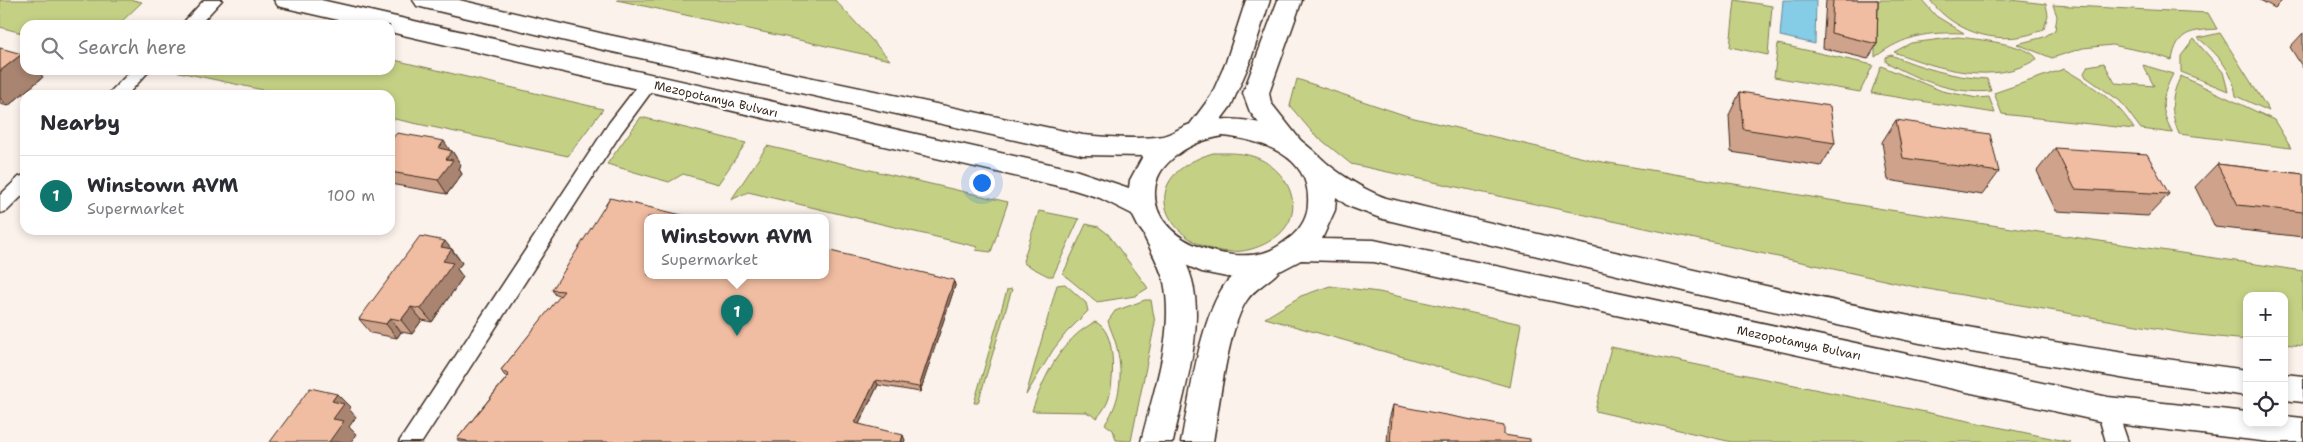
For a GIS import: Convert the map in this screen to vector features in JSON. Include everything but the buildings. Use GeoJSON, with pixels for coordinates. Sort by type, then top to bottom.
{"type":"FeatureCollection","features":[{"type":"Feature","properties":{"kind":"main road","name":"Mezopotamya Bulvarı"},"geometry":{"type":"LineString","coordinates":[[286,0],[372,20]]}},
{"type":"Feature","properties":{"kind":"main road"},"geometry":{"type":"LineString","coordinates":[[425,0],[604,42],[1083,145],[1106,147],[1170,145]]}},
{"type":"Feature","properties":{"kind":"main road"},"geometry":{"type":"LineString","coordinates":[[1198,131],[1222,100],[1238,62],[1258,0]]}},
{"type":"Feature","properties":{"kind":"main road"},"geometry":{"type":"LineString","coordinates":[[1198,442],[1219,330],[1236,292],[1271,262],[1296,249],[1314,231],[1323,209],[1322,186],[1302,155],[1259,106],[1256,93],[1290,0]]}},
{"type":"Feature","properties":{"kind":"main road","name":"Mezopotamya Bulvarı"},"geometry":{"type":"LineString","coordinates":[[395,25],[1072,179],[1110,191],[1143,207]]}},
{"type":"Feature","properties":{"kind":"main road"},"geometry":{"type":"LineString","coordinates":[[1157,442],[1181,325],[1182,304],[1178,281],[1158,236],[1144,214],[1141,193],[1146,172],[1158,154],[1170,145],[1198,131],[1223,127],[1248,129],[1271,135],[1302,155],[1358,199],[1383,208],[1674,277],[1985,343],[2107,364],[2243,382]]}},
{"type":"Feature","properties":{"kind":"main road"},"geometry":{"type":"LineString","coordinates":[[1158,236],[1181,253],[1209,264],[1240,267],[1271,262]]}},
{"type":"Feature","properties":{"kind":"main road","name":"Mezopotamya Bulvarı"},"geometry":{"type":"LineString","coordinates":[[1296,249],[1374,252],[2108,410],[2303,432]]}},
{"type":"Feature","properties":{"kind":"main road"},"geometry":{"type":"LineString","coordinates":[[2288,387],[2303,389]]}},
{"type":"Feature","properties":{"kind":"street"},"geometry":{"type":"LineString","coordinates":[[194,20],[214,0]]}},
{"type":"Feature","properties":{"kind":"street"},"geometry":{"type":"LineString","coordinates":[[121,90],[137,75]]}},
{"type":"Feature","properties":{"kind":"street"},"geometry":{"type":"LineString","coordinates":[[410,442],[615,128],[648,84]]}},
{"type":"Feature","properties":{"kind":"street"},"geometry":{"type":"LineString","coordinates":[[0,206],[20,187]]}},
{"type":"Feature","properties":{"kind":"street"},"geometry":{"type":"LineString","coordinates":[[2108,410],[2117,442]]}},
{"type":"Feature","properties":{"kind":"green space"},"geometry":{"type":"Polygon","coordinates":[[[0,0],[133,0],[142,2],[123,20],[20,20],[20,33],[0,27],[0,0]]]}},
{"type":"Feature","properties":{"kind":"green space"},"geometry":{"type":"Polygon","coordinates":[[[617,0],[835,0],[890,60],[617,0]]]}},
{"type":"Feature","properties":{"kind":"green space"},"geometry":{"type":"Polygon","coordinates":[[[1735,0],[1772,6],[1768,55],[1730,47],[1735,0]]]}},
{"type":"Feature","properties":{"kind":"green space"},"geometry":{"type":"Polygon","coordinates":[[[1875,0],[1922,0],[1936,16],[1964,33],[1939,33],[1917,36],[1896,44],[1875,57],[1875,0]]]}},
{"type":"Feature","properties":{"kind":"green space"},"geometry":{"type":"Polygon","coordinates":[[[1930,0],[2011,0],[2046,4],[2048,15],[2044,29],[2029,35],[1998,37],[1982,35],[1967,30],[1953,22],[1930,0]]]}},
{"type":"Feature","properties":{"kind":"green space"},"geometry":{"type":"Polygon","coordinates":[[[2053,5],[2208,13],[2217,29],[2187,34],[2177,43],[2172,60],[2147,52],[2112,45],[2083,48],[2052,58],[2017,44],[2044,37],[2055,30],[2057,16],[2053,5]]]}},
{"type":"Feature","properties":{"kind":"green space"},"geometry":{"type":"Polygon","coordinates":[[[2220,33],[2269,111],[2236,96],[2231,78],[2223,63],[2198,38],[2220,33]]]}},
{"type":"Feature","properties":{"kind":"green space"},"geometry":{"type":"Polygon","coordinates":[[[1958,37],[2013,46],[2032,54],[2037,59],[2020,67],[2002,72],[1984,73],[1947,69],[1894,52],[1911,43],[1958,37]]]}},
{"type":"Feature","properties":{"kind":"green space"},"geometry":{"type":"Polygon","coordinates":[[[2194,39],[2223,72],[2228,91],[2181,72],[2181,56],[2194,39]]]}},
{"type":"Feature","properties":{"kind":"green space"},"geometry":{"type":"Polygon","coordinates":[[[1778,44],[1873,65],[1860,92],[1774,77],[1778,44]]]}},
{"type":"Feature","properties":{"kind":"green space"},"geometry":{"type":"Polygon","coordinates":[[[1891,55],[1938,71],[1987,79],[1991,91],[1963,91],[1923,80],[1886,62],[1886,57],[1891,55]]]}},
{"type":"Feature","properties":{"kind":"green space"},"geometry":{"type":"Polygon","coordinates":[[[395,60],[603,109],[568,156],[395,119],[395,90],[263,90],[193,75],[395,75],[395,60]]]}},
{"type":"Feature","properties":{"kind":"green space"},"geometry":{"type":"Polygon","coordinates":[[[2104,63],[2115,83],[2154,86],[2143,65],[2173,74],[2163,103],[2165,117],[2173,133],[2141,129],[2120,101],[2086,77],[2084,73],[2088,66],[2104,63]]]}},
{"type":"Feature","properties":{"kind":"green space"},"geometry":{"type":"Polygon","coordinates":[[[1881,66],[1942,91],[1977,98],[1989,97],[1995,113],[1871,93],[1881,66]]]}},
{"type":"Feature","properties":{"kind":"green space"},"geometry":{"type":"Polygon","coordinates":[[[2064,69],[2103,94],[2128,119],[2134,129],[2002,114],[1994,93],[2064,69]]]}},
{"type":"Feature","properties":{"kind":"green space"},"geometry":{"type":"Polygon","coordinates":[[[2181,76],[2274,120],[2291,148],[2179,134],[2172,105],[2181,76]]]}},
{"type":"Feature","properties":{"kind":"green space"},"geometry":{"type":"Polygon","coordinates":[[[1297,79],[1410,117],[1597,161],[1883,209],[2303,271],[2303,346],[2288,344],[2288,292],[2243,292],[2243,340],[2189,334],[1916,287],[1351,164],[1313,133],[1290,106],[1297,79]]]}},
{"type":"Feature","properties":{"kind":"green space"},"geometry":{"type":"Polygon","coordinates":[[[641,117],[746,143],[718,184],[683,174],[669,182],[607,164],[641,117]]]}},
{"type":"Feature","properties":{"kind":"green space"},"geometry":{"type":"Polygon","coordinates":[[[767,146],[1008,202],[991,252],[975,250],[978,247],[748,192],[731,200],[767,146]]]}},
{"type":"Feature","properties":{"kind":"green space"},"geometry":{"type":"Polygon","coordinates":[[[1213,153],[1250,155],[1267,163],[1286,182],[1293,206],[1291,218],[1284,229],[1273,239],[1246,250],[1218,250],[1194,242],[1176,226],[1166,207],[1167,187],[1182,168],[1213,153]]]}},
{"type":"Feature","properties":{"kind":"green space"},"geometry":{"type":"Polygon","coordinates":[[[1039,211],[1079,219],[1053,276],[1048,276],[1025,264],[1023,261],[1039,211]]]}},
{"type":"Feature","properties":{"kind":"green space"},"geometry":{"type":"Polygon","coordinates":[[[1086,224],[1099,227],[1108,234],[1148,288],[1135,296],[1097,302],[1063,274],[1086,224]]]}},
{"type":"Feature","properties":{"kind":"green space"},"geometry":{"type":"Polygon","coordinates":[[[1065,284],[1086,303],[1088,311],[1066,333],[1053,350],[1026,395],[1057,285],[1065,284]]]}},
{"type":"Feature","properties":{"kind":"green space"},"geometry":{"type":"Polygon","coordinates":[[[1330,286],[1379,292],[1521,324],[1510,387],[1265,318],[1301,296],[1330,286]]]}},
{"type":"Feature","properties":{"kind":"green space"},"geometry":{"type":"Polygon","coordinates":[[[1012,289],[978,403],[974,403],[1007,290],[1012,289]]]}},
{"type":"Feature","properties":{"kind":"green space"},"geometry":{"type":"Polygon","coordinates":[[[1145,300],[1151,300],[1155,323],[1131,441],[1116,440],[1113,430],[1105,424],[1115,405],[1120,385],[1118,354],[1108,321],[1115,311],[1145,300]]]}},
{"type":"Feature","properties":{"kind":"green space"},"geometry":{"type":"Polygon","coordinates":[[[1095,322],[1102,327],[1107,335],[1113,368],[1111,390],[1108,401],[1102,411],[1097,418],[1086,412],[1032,411],[1042,385],[1055,360],[1072,338],[1095,322]]]}},
{"type":"Feature","properties":{"kind":"green space"},"geometry":{"type":"Polygon","coordinates":[[[1611,347],[2070,442],[1732,442],[1595,411],[1611,347]]]}},
{"type":"Feature","properties":{"kind":"water"},"geometry":{"type":"Polygon","coordinates":[[[1783,0],[1816,0],[1815,44],[1780,36],[1783,0]]]}},
{"type":"Feature","properties":{"kind":"place","name":"Winstown AVM"},"geometry":{"type":"Point","coordinates":[737,336]}}]}
